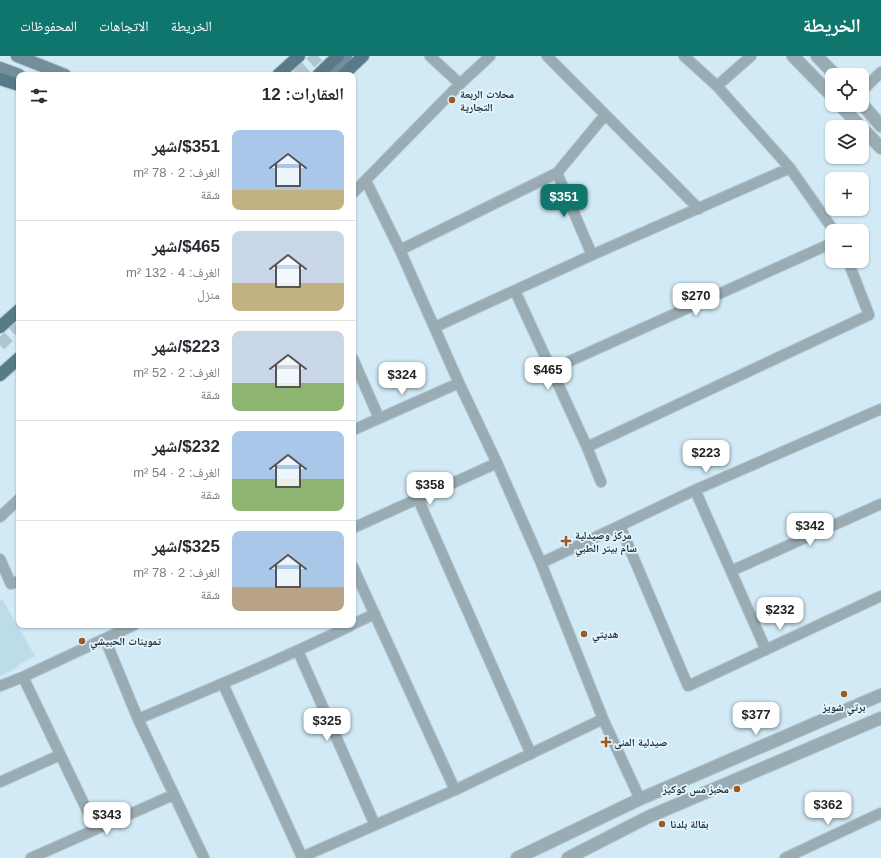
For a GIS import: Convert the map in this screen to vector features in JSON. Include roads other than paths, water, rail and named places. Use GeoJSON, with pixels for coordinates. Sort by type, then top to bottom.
{"type":"FeatureCollection","features":[{"type":"Feature","properties":{"kind":"main road"},"geometry":{"type":"LineString","coordinates":[[281,72],[299,56]]}},
{"type":"Feature","properties":{"kind":"main road"},"geometry":{"type":"LineString","coordinates":[[321,72],[338,56]]}},
{"type":"Feature","properties":{"kind":"main road"},"geometry":{"type":"LineString","coordinates":[[330,72],[346,56]]}},
{"type":"Feature","properties":{"kind":"main road"},"geometry":{"type":"LineString","coordinates":[[346,72],[363,56]]}},
{"type":"Feature","properties":{"kind":"main road"},"geometry":{"type":"LineString","coordinates":[[24,57],[58,72]]}},
{"type":"Feature","properties":{"kind":"main road"},"geometry":{"type":"LineString","coordinates":[[0,68],[16,74]]}},
{"type":"Feature","properties":{"kind":"main road"},"geometry":{"type":"LineString","coordinates":[[0,79],[16,85]]}},
{"type":"Feature","properties":{"kind":"main road"},"geometry":{"type":"LineString","coordinates":[[0,326],[16,313]]}},
{"type":"Feature","properties":{"kind":"main road"},"geometry":{"type":"LineString","coordinates":[[0,374],[16,361]]}},
{"type":"Feature","properties":{"kind":"street"},"geometry":{"type":"LineString","coordinates":[[430,56],[460,84]]}},
{"type":"Feature","properties":{"kind":"street"},"geometry":{"type":"LineString","coordinates":[[356,190],[460,84],[490,56]]}},
{"type":"Feature","properties":{"kind":"street"},"geometry":{"type":"LineString","coordinates":[[548,56],[698,209]]}},
{"type":"Feature","properties":{"kind":"street"},"geometry":{"type":"LineString","coordinates":[[684,56],[717,86],[790,168],[829,224]]}},
{"type":"Feature","properties":{"kind":"street"},"geometry":{"type":"LineString","coordinates":[[717,86],[751,56]]}},
{"type":"Feature","properties":{"kind":"street"},"geometry":{"type":"LineString","coordinates":[[793,56],[825,89]]}},
{"type":"Feature","properties":{"kind":"street"},"geometry":{"type":"LineString","coordinates":[[817,56],[828,68]]}},
{"type":"Feature","properties":{"kind":"street"},"geometry":{"type":"LineString","coordinates":[[869,84],[881,72]]}},
{"type":"Feature","properties":{"kind":"street"},"geometry":{"type":"LineString","coordinates":[[847,112],[855,120]]}},
{"type":"Feature","properties":{"kind":"street"},"geometry":{"type":"LineString","coordinates":[[869,112],[881,126]]}},
{"type":"Feature","properties":{"kind":"street"},"geometry":{"type":"LineString","coordinates":[[400,250],[557,173],[605,115]]}},
{"type":"Feature","properties":{"kind":"street"},"geometry":{"type":"LineString","coordinates":[[869,135],[881,148]]}},
{"type":"Feature","properties":{"kind":"street"},"geometry":{"type":"LineString","coordinates":[[435,326],[790,168]]}},
{"type":"Feature","properties":{"kind":"street"},"geometry":{"type":"LineString","coordinates":[[557,173],[592,255]]}},
{"type":"Feature","properties":{"kind":"street"},"geometry":{"type":"LineString","coordinates":[[366,181],[400,250],[459,383],[497,463],[541,564],[603,719],[648,817]]}},
{"type":"Feature","properties":{"kind":"street"},"geometry":{"type":"LineString","coordinates":[[550,370],[825,246]]}},
{"type":"Feature","properties":{"kind":"street"},"geometry":{"type":"LineString","coordinates":[[586,447],[869,315],[851,268]]}},
{"type":"Feature","properties":{"kind":"street"},"geometry":{"type":"LineString","coordinates":[[514,291],[601,482]]}},
{"type":"Feature","properties":{"kind":"street"},"geometry":{"type":"LineString","coordinates":[[356,366],[379,418]]}},
{"type":"Feature","properties":{"kind":"street"},"geometry":{"type":"LineString","coordinates":[[356,429],[459,383]]}},
{"type":"Feature","properties":{"kind":"street"},"geometry":{"type":"LineString","coordinates":[[541,564],[695,490],[881,408]]}},
{"type":"Feature","properties":{"kind":"street"},"geometry":{"type":"LineString","coordinates":[[356,527],[497,463]]}},
{"type":"Feature","properties":{"kind":"street"},"geometry":{"type":"LineString","coordinates":[[695,490],[766,650]]}},
{"type":"Feature","properties":{"kind":"street"},"geometry":{"type":"LineString","coordinates":[[418,499],[532,754]]}},
{"type":"Feature","properties":{"kind":"street"},"geometry":{"type":"LineString","coordinates":[[0,517],[16,502]]}},
{"type":"Feature","properties":{"kind":"street"},"geometry":{"type":"LineString","coordinates":[[731,571],[881,504]]}},
{"type":"Feature","properties":{"kind":"street"},"geometry":{"type":"LineString","coordinates":[[620,526],[688,686],[881,596]]}},
{"type":"Feature","properties":{"kind":"street"},"geometry":{"type":"LineString","coordinates":[[0,559],[11,584],[16,582]]}},
{"type":"Feature","properties":{"kind":"street"},"geometry":{"type":"LineString","coordinates":[[356,573],[455,790]]}},
{"type":"Feature","properties":{"kind":"street"},"geometry":{"type":"LineString","coordinates":[[356,623],[375,614]]}},
{"type":"Feature","properties":{"kind":"street"},"geometry":{"type":"LineString","coordinates":[[0,686],[23,677],[128,628]]}},
{"type":"Feature","properties":{"kind":"street"},"geometry":{"type":"LineString","coordinates":[[138,719],[223,684],[346,628]]}},
{"type":"Feature","properties":{"kind":"street"},"geometry":{"type":"LineString","coordinates":[[105,639],[138,719],[204,858]]}},
{"type":"Feature","properties":{"kind":"street"},"geometry":{"type":"LineString","coordinates":[[298,651],[375,825]]}},
{"type":"Feature","properties":{"kind":"street"},"geometry":{"type":"LineString","coordinates":[[23,677],[96,829]]}},
{"type":"Feature","properties":{"kind":"street"},"geometry":{"type":"LineString","coordinates":[[223,684],[302,857],[455,790],[603,719]]}},
{"type":"Feature","properties":{"kind":"street"},"geometry":{"type":"LineString","coordinates":[[517,858],[640,799],[881,695]]}},
{"type":"Feature","properties":{"kind":"street"},"geometry":{"type":"LineString","coordinates":[[568,858],[648,817],[881,718]]}},
{"type":"Feature","properties":{"kind":"street"},"geometry":{"type":"LineString","coordinates":[[0,782],[60,755]]}},
{"type":"Feature","properties":{"kind":"street"},"geometry":{"type":"LineString","coordinates":[[31,858],[173,795]]}},
{"type":"Feature","properties":{"kind":"street"},"geometry":{"type":"LineString","coordinates":[[785,858],[881,813]]}},
{"type":"Feature","properties":{"kind":"tunnel"},"geometry":{"type":"LineString","coordinates":[[300,72],[318,56]]}},
{"type":"Feature","properties":{"kind":"tunnel"},"geometry":{"type":"LineString","coordinates":[[0,345],[16,330]]}},
{"type":"Feature","properties":{"kind":"place","name":"محلات الربعة التجارية"},"geometry":{"type":"Point","coordinates":[452,100]}},
{"type":"Feature","properties":{"kind":"place","name":"مركز وصيدلية سام بيتر الطبي"},"geometry":{"type":"Point","coordinates":[566,541]}},
{"type":"Feature","properties":{"kind":"place","name":"هديتي"},"geometry":{"type":"Point","coordinates":[584,634]}},
{"type":"Feature","properties":{"kind":"place","name":"تموينات الحبيشي"},"geometry":{"type":"Point","coordinates":[82,641]}},
{"type":"Feature","properties":{"kind":"place","name":"برتي شويز"},"geometry":{"type":"Point","coordinates":[844,694]}},
{"type":"Feature","properties":{"kind":"place","name":"صيدلية المنى"},"geometry":{"type":"Point","coordinates":[606,742]}},
{"type":"Feature","properties":{"kind":"place","name":"مخبز مس كوكيز"},"geometry":{"type":"Point","coordinates":[737,789]}},
{"type":"Feature","properties":{"kind":"place","name":"بقالة بلدنا"},"geometry":{"type":"Point","coordinates":[662,824]}}]}
